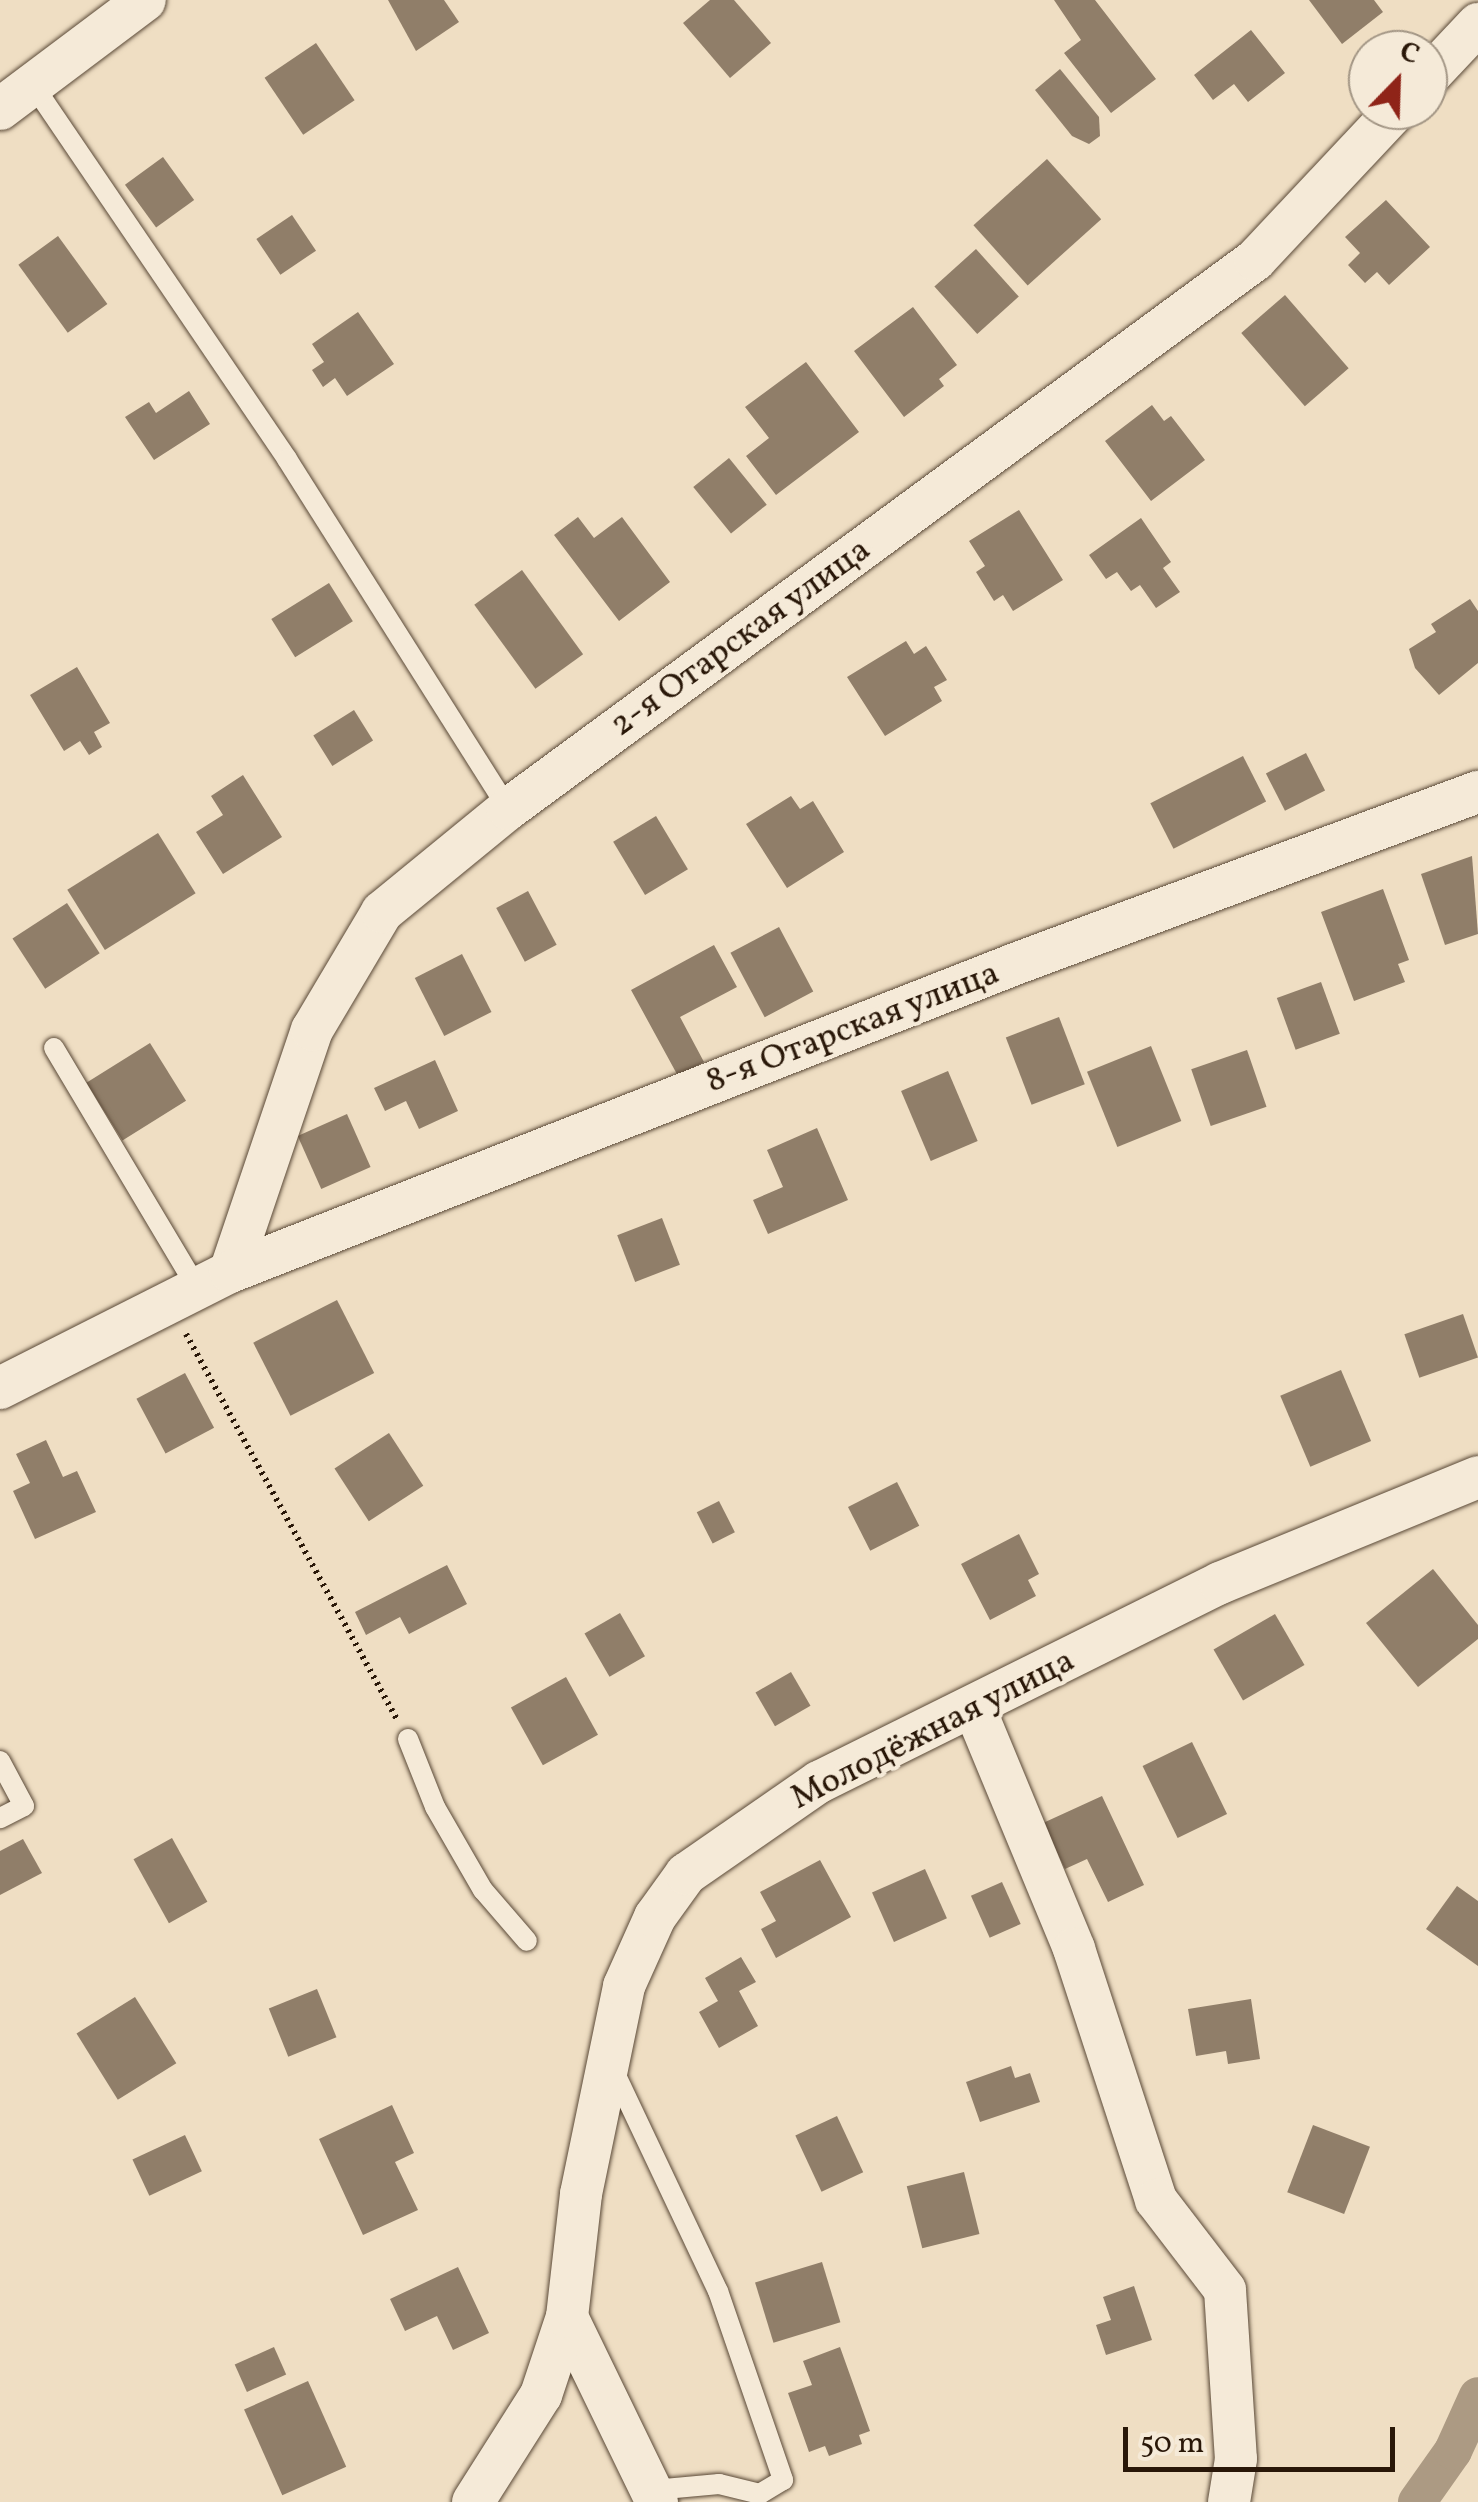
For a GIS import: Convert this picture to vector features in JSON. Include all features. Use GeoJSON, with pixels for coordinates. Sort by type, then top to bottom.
{"type":"FeatureCollection","features":[{"type":"Feature","properties":{"kind":"street"},"geometry":{"type":"LineString","coordinates":[[16,97],[146,0]]}},
{"type":"Feature","properties":{"kind":"street"},"geometry":{"type":"LineString","coordinates":[[1448,56],[1478,24]]}},
{"type":"Feature","properties":{"kind":"street","name":"2-я Отарская улица"},"geometry":{"type":"LineString","coordinates":[[199,1288],[312,1030],[382,912],[508,808],[1255,260],[1377,130]]}},
{"type":"Feature","properties":{"kind":"street","name":"8-я Отарская улица"},"geometry":{"type":"LineString","coordinates":[[0,1388],[199,1288],[1015,964],[1478,792]]}},
{"type":"Feature","properties":{"kind":"street","name":"Молодёжная улица"},"geometry":{"type":"LineString","coordinates":[[473,2502],[542,2396],[567,2317],[581,2194],[624,1986],[655,1917],[686,1874],[819,1782],[1220,1583],[1478,1477]]}},
{"type":"Feature","properties":{"kind":"street"},"geometry":{"type":"LineString","coordinates":[[974,1707],[1074,1949],[1156,2200],[1224,2290],[1236,2459],[1229,2502]]}},
{"type":"Feature","properties":{"kind":"street"},"geometry":{"type":"LineString","coordinates":[[567,2317],[655,2496]]}},
{"type":"Feature","properties":{"kind":"lane"},"geometry":{"type":"LineString","coordinates":[[16,97],[287,460],[508,808]]}},
{"type":"Feature","properties":{"kind":"lane"},"geometry":{"type":"LineString","coordinates":[[54,1048],[199,1288]]}},
{"type":"Feature","properties":{"kind":"lane"},"geometry":{"type":"LineString","coordinates":[[408,1738],[435,1807],[484,1890],[526,1941]]}},
{"type":"Feature","properties":{"kind":"lane"},"geometry":{"type":"LineString","coordinates":[[0,1762],[24,1806],[0,1818]]}},
{"type":"Feature","properties":{"kind":"lane"},"geometry":{"type":"LineString","coordinates":[[609,2059],[718,2291],[784,2480],[760,2494],[718,2484],[655,2496]]}},
{"type":"Feature","properties":{"kind":"path"},"geometry":{"type":"LineString","coordinates":[[199,1288],[408,1738]]}},
{"type":"Feature","properties":{"kind":"building"},"geometry":{"type":"Polygon","coordinates":[[[388,0],[444,0],[459,22],[416,51],[388,0]]]}},
{"type":"Feature","properties":{"kind":"building"},"geometry":{"type":"Polygon","coordinates":[[[710,0],[734,0],[771,43],[730,78],[683,23],[710,0]]]}},
{"type":"Feature","properties":{"kind":"building"},"geometry":{"type":"Polygon","coordinates":[[[1054,0],[1095,0],[1156,79],[1111,113],[1064,53],[1081,40],[1054,0]]]}},
{"type":"Feature","properties":{"kind":"building"},"geometry":{"type":"Polygon","coordinates":[[[1309,0],[1374,0],[1383,12],[1360,30],[1348,30],[1348,39],[1342,44],[1309,0]]]}},
{"type":"Feature","properties":{"kind":"building"},"geometry":{"type":"Polygon","coordinates":[[[1251,30],[1285,73],[1248,102],[1234,84],[1213,100],[1194,75],[1251,30]]]}},
{"type":"Feature","properties":{"kind":"building"},"geometry":{"type":"Polygon","coordinates":[[[316,43],[355,100],[303,135],[265,78],[316,43]]]}},
{"type":"Feature","properties":{"kind":"building"},"geometry":{"type":"Polygon","coordinates":[[[1060,69],[1099,117],[1100,136],[1089,144],[1072,136],[1035,90],[1060,69]]]}},
{"type":"Feature","properties":{"kind":"building"},"geometry":{"type":"Polygon","coordinates":[[[163,157],[194,200],[156,228],[125,185],[163,157]]]}},
{"type":"Feature","properties":{"kind":"building"},"geometry":{"type":"Polygon","coordinates":[[[1047,159],[1101,219],[1028,285],[973,225],[1047,159]]]}},
{"type":"Feature","properties":{"kind":"building"},"geometry":{"type":"Polygon","coordinates":[[[1386,200],[1430,247],[1389,285],[1377,272],[1365,283],[1348,265],[1360,253],[1345,237],[1386,200]]]}},
{"type":"Feature","properties":{"kind":"building"},"geometry":{"type":"Polygon","coordinates":[[[292,215],[316,251],[280,275],[256,239],[292,215]]]}},
{"type":"Feature","properties":{"kind":"building"},"geometry":{"type":"Polygon","coordinates":[[[58,236],[107,304],[68,333],[18,265],[58,236]]]}},
{"type":"Feature","properties":{"kind":"building"},"geometry":{"type":"Polygon","coordinates":[[[976,249],[1019,297],[977,334],[934,286],[976,249]]]}},
{"type":"Feature","properties":{"kind":"building"},"geometry":{"type":"Polygon","coordinates":[[[1285,295],[1349,368],[1305,406],[1241,333],[1285,295]]]}},
{"type":"Feature","properties":{"kind":"building"},"geometry":{"type":"Polygon","coordinates":[[[913,307],[957,365],[939,379],[944,386],[904,417],[854,351],[913,307]]]}},
{"type":"Feature","properties":{"kind":"building"},"geometry":{"type":"Polygon","coordinates":[[[358,312],[394,364],[347,396],[335,378],[323,387],[312,370],[324,362],[312,344],[358,312]]]}},
{"type":"Feature","properties":{"kind":"building"},"geometry":{"type":"Polygon","coordinates":[[[806,362],[859,432],[776,495],[746,456],[769,438],[745,407],[806,362]]]}},
{"type":"Feature","properties":{"kind":"building"},"geometry":{"type":"Polygon","coordinates":[[[189,391],[210,424],[154,460],[125,417],[149,402],[156,413],[189,391]]]}},
{"type":"Feature","properties":{"kind":"building"},"geometry":{"type":"Polygon","coordinates":[[[1152,405],[1164,421],[1171,416],[1205,460],[1151,501],[1105,441],[1152,405]]]}},
{"type":"Feature","properties":{"kind":"building"},"geometry":{"type":"Polygon","coordinates":[[[729,458],[767,505],[731,534],[693,487],[729,458]]]}},
{"type":"Feature","properties":{"kind":"building"},"geometry":{"type":"Polygon","coordinates":[[[1019,510],[1063,580],[1013,611],[1003,595],[994,601],[976,572],[985,566],[969,541],[1019,510]]]}},
{"type":"Feature","properties":{"kind":"building"},"geometry":{"type":"Polygon","coordinates":[[[578,517],[594,538],[622,517],[670,582],[619,621],[554,535],[578,517]]]}},
{"type":"Feature","properties":{"kind":"building"},"geometry":{"type":"Polygon","coordinates":[[[1141,518],[1171,562],[1163,568],[1180,592],[1156,608],[1140,585],[1131,591],[1117,572],[1106,579],[1089,555],[1141,518]]]}},
{"type":"Feature","properties":{"kind":"building"},"geometry":{"type":"Polygon","coordinates":[[[522,570],[583,654],[535,689],[474,605],[522,570]]]}},
{"type":"Feature","properties":{"kind":"building"},"geometry":{"type":"Polygon","coordinates":[[[329,583],[353,621],[295,657],[271,619],[329,583]]]}},
{"type":"Feature","properties":{"kind":"building"},"geometry":{"type":"Polygon","coordinates":[[[1470,599],[1478,611],[1478,663],[1439,695],[1415,668],[1409,649],[1436,632],[1431,624],[1470,599]]]}},
{"type":"Feature","properties":{"kind":"building"},"geometry":{"type":"Polygon","coordinates":[[[906,641],[914,654],[926,646],[947,680],[934,687],[942,701],[885,736],[847,677],[906,641]]]}},
{"type":"Feature","properties":{"kind":"building"},"geometry":{"type":"Polygon","coordinates":[[[77,667],[110,723],[94,732],[102,747],[89,755],[80,741],[64,751],[30,695],[77,667]]]}},
{"type":"Feature","properties":{"kind":"building"},"geometry":{"type":"Polygon","coordinates":[[[354,710],[373,741],[332,766],[313,735],[354,710]]]}},
{"type":"Feature","properties":{"kind":"building"},"geometry":{"type":"Polygon","coordinates":[[[1306,753],[1325,790],[1285,811],[1266,773],[1306,753]]]}},
{"type":"Feature","properties":{"kind":"building"},"geometry":{"type":"Polygon","coordinates":[[[1243,756],[1266,801],[1173,849],[1150,803],[1243,756]]]}},
{"type":"Feature","properties":{"kind":"building"},"geometry":{"type":"Polygon","coordinates":[[[243,775],[282,837],[223,874],[196,832],[223,815],[211,796],[243,775]]]}},
{"type":"Feature","properties":{"kind":"building"},"geometry":{"type":"Polygon","coordinates":[[[791,796],[800,809],[813,801],[844,852],[787,888],[746,824],[791,796]]]}},
{"type":"Feature","properties":{"kind":"building"},"geometry":{"type":"Polygon","coordinates":[[[656,816],[688,869],[645,895],[613,842],[656,816]]]}},
{"type":"Feature","properties":{"kind":"building"},"geometry":{"type":"Polygon","coordinates":[[[158,833],[196,893],[105,950],[67,890],[158,833]]]}},
{"type":"Feature","properties":{"kind":"building"},"geometry":{"type":"Polygon","coordinates":[[[1472,856],[1478,934],[1445,945],[1421,874],[1472,856]]]}},
{"type":"Feature","properties":{"kind":"building"},"geometry":{"type":"Polygon","coordinates":[[[1383,889],[1409,960],[1398,964],[1405,982],[1354,1001],[1321,912],[1383,889]]]}},
{"type":"Feature","properties":{"kind":"building"},"geometry":{"type":"Polygon","coordinates":[[[528,891],[557,945],[525,962],[496,908],[528,891]]]}},
{"type":"Feature","properties":{"kind":"building"},"geometry":{"type":"Polygon","coordinates":[[[67,903],[100,953],[45,989],[12,938],[67,903]]]}},
{"type":"Feature","properties":{"kind":"building"},"geometry":{"type":"Polygon","coordinates":[[[779,927],[813,991],[765,1017],[730,953],[779,927]]]}},
{"type":"Feature","properties":{"kind":"building"},"geometry":{"type":"Polygon","coordinates":[[[714,945],[737,987],[680,1017],[704,1062],[678,1076],[631,990],[714,945]]]}},
{"type":"Feature","properties":{"kind":"building"},"geometry":{"type":"Polygon","coordinates":[[[462,954],[492,1012],[444,1036],[415,978],[462,954]]]}},
{"type":"Feature","properties":{"kind":"building"},"geometry":{"type":"Polygon","coordinates":[[[1321,982],[1340,1034],[1296,1050],[1277,998],[1321,982]]]}},
{"type":"Feature","properties":{"kind":"building"},"geometry":{"type":"Polygon","coordinates":[[[1059,1017],[1085,1084],[1032,1105],[1006,1037],[1059,1017]]]}},
{"type":"Feature","properties":{"kind":"building"},"geometry":{"type":"Polygon","coordinates":[[[150,1043],[186,1101],[122,1140],[86,1083],[150,1043]]]}},
{"type":"Feature","properties":{"kind":"building"},"geometry":{"type":"Polygon","coordinates":[[[1151,1046],[1181,1121],[1117,1147],[1087,1072],[1151,1046]]]}},
{"type":"Feature","properties":{"kind":"building"},"geometry":{"type":"Polygon","coordinates":[[[1247,1050],[1267,1107],[1211,1126],[1191,1069],[1247,1050]]]}},
{"type":"Feature","properties":{"kind":"building"},"geometry":{"type":"Polygon","coordinates":[[[435,1060],[458,1111],[419,1129],[406,1101],[385,1111],[374,1088],[435,1060]]]}},
{"type":"Feature","properties":{"kind":"building"},"geometry":{"type":"Polygon","coordinates":[[[948,1071],[978,1141],[931,1161],[901,1091],[948,1071]]]}},
{"type":"Feature","properties":{"kind":"building"},"geometry":{"type":"Polygon","coordinates":[[[347,1114],[371,1167],[321,1189],[298,1136],[347,1114]]]}},
{"type":"Feature","properties":{"kind":"building"},"geometry":{"type":"Polygon","coordinates":[[[817,1128],[848,1200],[768,1234],[753,1200],[783,1187],[767,1150],[817,1128]]]}},
{"type":"Feature","properties":{"kind":"building"},"geometry":{"type":"Polygon","coordinates":[[[662,1218],[680,1265],[635,1282],[617,1235],[662,1218]]]}},
{"type":"Feature","properties":{"kind":"building"},"geometry":{"type":"Polygon","coordinates":[[[337,1300],[374,1373],[290,1416],[253,1343],[337,1300]]]}},
{"type":"Feature","properties":{"kind":"building"},"geometry":{"type":"Polygon","coordinates":[[[1463,1314],[1478,1357],[1419,1378],[1404,1334],[1463,1314]]]}},
{"type":"Feature","properties":{"kind":"building"},"geometry":{"type":"Polygon","coordinates":[[[1341,1370],[1371,1441],[1310,1467],[1280,1396],[1341,1370]]]}},
{"type":"Feature","properties":{"kind":"building"},"geometry":{"type":"Polygon","coordinates":[[[185,1373],[214,1428],[166,1454],[136,1399],[185,1373]]]}},
{"type":"Feature","properties":{"kind":"building"},"geometry":{"type":"Polygon","coordinates":[[[389,1433],[423,1486],[369,1521],[334,1468],[389,1433]]]}},
{"type":"Feature","properties":{"kind":"building"},"geometry":{"type":"Polygon","coordinates":[[[46,1440],[63,1477],[77,1471],[96,1512],[35,1539],[13,1491],[30,1483],[16,1454],[46,1440]]]}},
{"type":"Feature","properties":{"kind":"building"},"geometry":{"type":"Polygon","coordinates":[[[897,1482],[919,1526],[870,1551],[848,1507],[897,1482]]]}},
{"type":"Feature","properties":{"kind":"building"},"geometry":{"type":"Polygon","coordinates":[[[719,1501],[735,1532],[713,1544],[697,1512],[719,1501]]]}},
{"type":"Feature","properties":{"kind":"building"},"geometry":{"type":"Polygon","coordinates":[[[1019,1534],[1039,1574],[1028,1580],[1036,1596],[990,1620],[961,1564],[1019,1534]]]}},
{"type":"Feature","properties":{"kind":"building"},"geometry":{"type":"Polygon","coordinates":[[[447,1565],[467,1604],[409,1634],[400,1617],[366,1635],[355,1612],[447,1565]]]}},
{"type":"Feature","properties":{"kind":"building"},"geometry":{"type":"Polygon","coordinates":[[[1433,1569],[1478,1625],[1478,1639],[1418,1687],[1366,1623],[1433,1569]]]}},
{"type":"Feature","properties":{"kind":"building"},"geometry":{"type":"Polygon","coordinates":[[[620,1613],[645,1656],[609,1677],[584,1633],[620,1613]]]}},
{"type":"Feature","properties":{"kind":"building"},"geometry":{"type":"Polygon","coordinates":[[[1275,1614],[1304,1665],[1243,1701],[1214,1650],[1275,1614]]]}},
{"type":"Feature","properties":{"kind":"building"},"geometry":{"type":"Polygon","coordinates":[[[791,1672],[810,1706],[775,1726],[755,1692],[791,1672]]]}},
{"type":"Feature","properties":{"kind":"building"},"geometry":{"type":"Polygon","coordinates":[[[566,1677],[598,1735],[543,1765],[511,1708],[566,1677]]]}},
{"type":"Feature","properties":{"kind":"building"},"geometry":{"type":"Polygon","coordinates":[[[1192,1742],[1227,1814],[1178,1838],[1143,1766],[1192,1742]]]}},
{"type":"Feature","properties":{"kind":"building"},"geometry":{"type":"Polygon","coordinates":[[[1102,1796],[1144,1885],[1108,1902],[1087,1859],[1065,1869],[1043,1823],[1102,1796]]]}},
{"type":"Feature","properties":{"kind":"building"},"geometry":{"type":"Polygon","coordinates":[[[172,1838],[207,1902],[169,1923],[134,1859],[172,1838]]]}},
{"type":"Feature","properties":{"kind":"building"},"geometry":{"type":"Polygon","coordinates":[[[23,1839],[42,1873],[0,1895],[0,1851],[23,1839]]]}},
{"type":"Feature","properties":{"kind":"building"},"geometry":{"type":"Polygon","coordinates":[[[820,1860],[851,1917],[776,1958],[761,1929],[776,1921],[760,1892],[820,1860]]]}},
{"type":"Feature","properties":{"kind":"building"},"geometry":{"type":"Polygon","coordinates":[[[925,1869],[947,1918],[894,1942],[872,1893],[925,1869]]]}},
{"type":"Feature","properties":{"kind":"building"},"geometry":{"type":"Polygon","coordinates":[[[1002,1882],[1021,1924],[990,1938],[971,1896],[1002,1882]]]}},
{"type":"Feature","properties":{"kind":"building"},"geometry":{"type":"Polygon","coordinates":[[[1457,1886],[1478,1901],[1478,1966],[1426,1929],[1457,1886]]]}},
{"type":"Feature","properties":{"kind":"building"},"geometry":{"type":"Polygon","coordinates":[[[741,1957],[756,1982],[739,1991],[758,2026],[719,2048],[699,2012],[718,2001],[705,1978],[741,1957]]]}},
{"type":"Feature","properties":{"kind":"building"},"geometry":{"type":"Polygon","coordinates":[[[317,1989],[336,2037],[288,2057],[269,2008],[317,1989]]]}},
{"type":"Feature","properties":{"kind":"building"},"geometry":{"type":"Polygon","coordinates":[[[135,1997],[176,2063],[118,2100],[76,2034],[135,1997]]]}},
{"type":"Feature","properties":{"kind":"building"},"geometry":{"type":"Polygon","coordinates":[[[1251,1999],[1260,2059],[1228,2064],[1226,2051],[1196,2056],[1188,2009],[1251,1999]]]}},
{"type":"Feature","properties":{"kind":"building"},"geometry":{"type":"Polygon","coordinates":[[[1011,2066],[1015,2078],[1030,2073],[1040,2102],[980,2122],[966,2082],[1011,2066]]]}},
{"type":"Feature","properties":{"kind":"building"},"geometry":{"type":"Polygon","coordinates":[[[392,2105],[414,2153],[395,2162],[418,2210],[363,2235],[319,2139],[392,2105]]]}},
{"type":"Feature","properties":{"kind":"building"},"geometry":{"type":"Polygon","coordinates":[[[837,2116],[863,2172],[822,2192],[795,2135],[837,2116]]]}},
{"type":"Feature","properties":{"kind":"building"},"geometry":{"type":"Polygon","coordinates":[[[1313,2125],[1370,2147],[1344,2214],[1287,2192],[1313,2125]]]}},
{"type":"Feature","properties":{"kind":"building"},"geometry":{"type":"Polygon","coordinates":[[[185,2135],[202,2171],[149,2196],[132,2160],[185,2135]]]}},
{"type":"Feature","properties":{"kind":"building"},"geometry":{"type":"Polygon","coordinates":[[[964,2172],[979,2234],[922,2248],[907,2186],[964,2172]]]}},
{"type":"Feature","properties":{"kind":"building"},"geometry":{"type":"Polygon","coordinates":[[[822,2262],[840,2322],[773,2343],[755,2282],[822,2262]]]}},
{"type":"Feature","properties":{"kind":"building"},"geometry":{"type":"Polygon","coordinates":[[[458,2267],[489,2333],[453,2350],[437,2316],[405,2331],[390,2299],[458,2267]]]}},
{"type":"Feature","properties":{"kind":"building"},"geometry":{"type":"Polygon","coordinates":[[[1134,2286],[1152,2340],[1106,2355],[1096,2325],[1111,2320],[1103,2297],[1134,2286]]]}},
{"type":"Feature","properties":{"kind":"building"},"geometry":{"type":"Polygon","coordinates":[[[274,2347],[286,2374],[247,2392],[235,2364],[274,2347]]]}},
{"type":"Feature","properties":{"kind":"building"},"geometry":{"type":"Polygon","coordinates":[[[840,2347],[870,2431],[859,2435],[862,2444],[829,2456],[825,2446],[809,2452],[788,2393],[812,2385],[803,2361],[840,2347]]]}},
{"type":"Feature","properties":{"kind":"building"},"geometry":{"type":"Polygon","coordinates":[[[308,2381],[346,2467],[282,2495],[244,2409],[308,2381]]]}},
{"type":"Feature","properties":{"kind":"waterway"},"geometry":{"type":"LineString","coordinates":[[1417,2502],[1453,2451],[1478,2396]]}}]}
